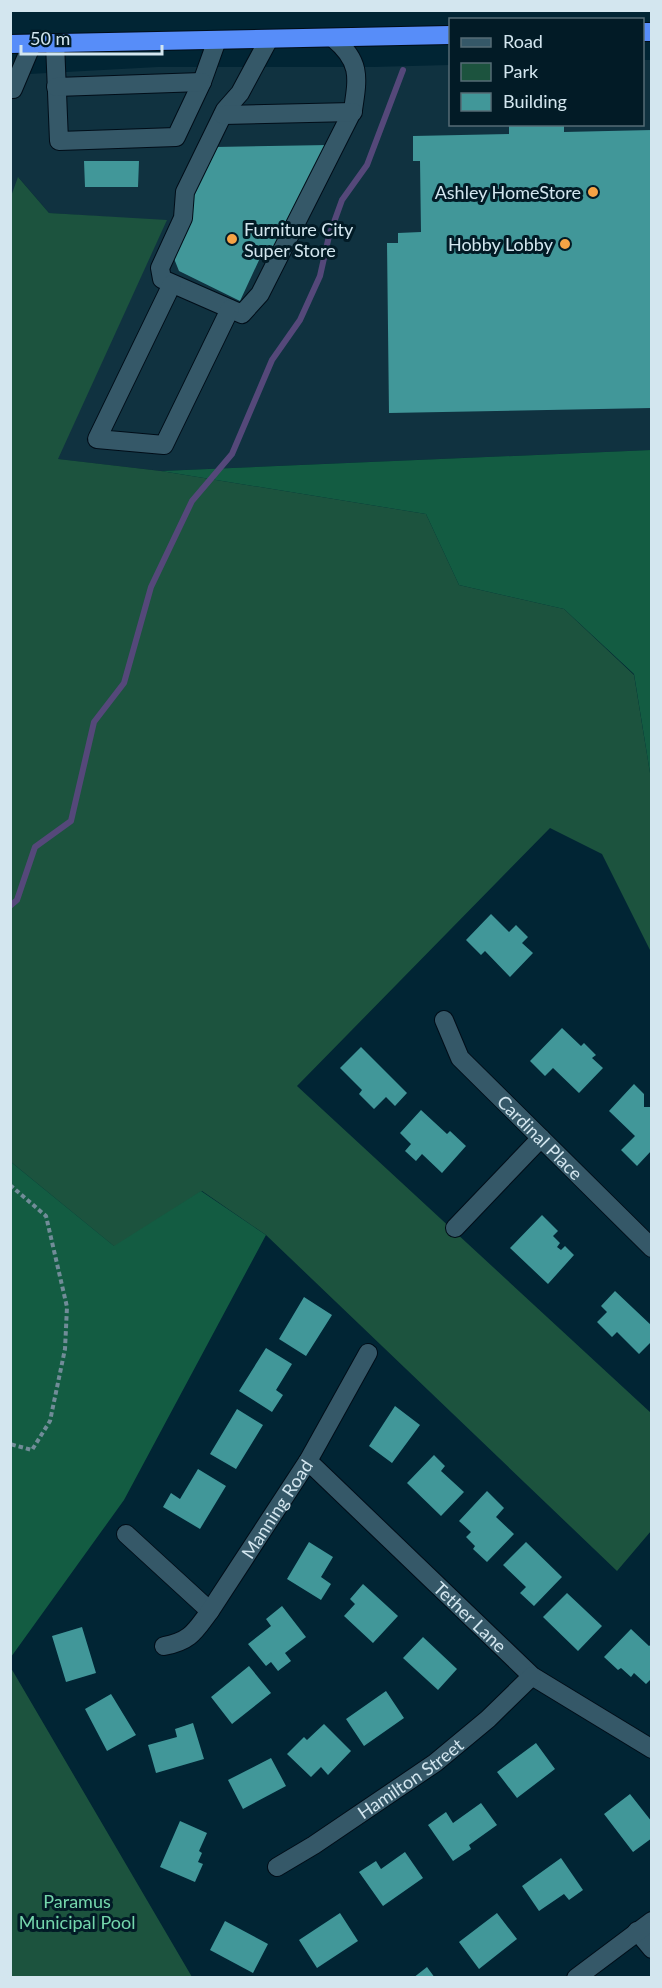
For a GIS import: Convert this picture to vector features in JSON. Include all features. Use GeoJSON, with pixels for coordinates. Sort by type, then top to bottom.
{"type":"FeatureCollection","features":[{"type":"Feature","properties":{"kind":"highway"},"geometry":{"type":"LineString","coordinates":[[10,44],[449,36]]}},
{"type":"Feature","properties":{"kind":"street"},"geometry":{"type":"LineString","coordinates":[[269,39],[240,93],[223,116],[185,192],[183,218],[160,268],[162,279],[242,314],[260,294],[352,112],[358,79],[354,62],[345,48],[333,38]]}},
{"type":"Feature","properties":{"kind":"street"},"geometry":{"type":"LineString","coordinates":[[55,43],[58,141],[176,137],[202,82],[217,40]]}},
{"type":"Feature","properties":{"kind":"street"},"geometry":{"type":"LineString","coordinates":[[11,93],[32,44]]}},
{"type":"Feature","properties":{"kind":"street"},"geometry":{"type":"LineString","coordinates":[[56,87],[202,82]]}},
{"type":"Feature","properties":{"kind":"street"},"geometry":{"type":"LineString","coordinates":[[223,116],[352,112]]}},
{"type":"Feature","properties":{"kind":"street"},"geometry":{"type":"LineString","coordinates":[[172,284],[97,439],[164,445],[230,309]]}},
{"type":"Feature","properties":{"kind":"street","name":"Cardinal Place"},"geometry":{"type":"LineString","coordinates":[[444,1020],[460,1058],[651,1248]]}},
{"type":"Feature","properties":{"kind":"street"},"geometry":{"type":"LineString","coordinates":[[455,1228],[541,1138]]}},
{"type":"Feature","properties":{"kind":"street","name":"Manning Road"},"geometry":{"type":"LineString","coordinates":[[164,1646],[181,1643],[192,1634],[210,1611],[308,1461],[368,1353]]}},
{"type":"Feature","properties":{"kind":"street","name":"Tether Lane"},"geometry":{"type":"LineString","coordinates":[[308,1461],[532,1676],[651,1749]]}},
{"type":"Feature","properties":{"kind":"street"},"geometry":{"type":"LineString","coordinates":[[126,1534],[210,1611]]}},
{"type":"Feature","properties":{"kind":"street","name":"Hamilton Street"},"geometry":{"type":"LineString","coordinates":[[277,1867],[314,1845],[435,1763],[488,1719],[532,1676]]}},
{"type":"Feature","properties":{"kind":"street"},"geometry":{"type":"LineString","coordinates":[[576,1977],[644,1926],[651,1949]]}},
{"type":"Feature","properties":{"kind":"path"},"geometry":{"type":"LineString","coordinates":[[10,1185],[46,1216],[67,1307],[65,1349],[50,1421],[32,1450],[10,1444]]}},
{"type":"Feature","properties":{"kind":"shaded area"},"geometry":{"type":"Polygon","coordinates":[[[644,60],[651,60],[651,450],[161,471],[57,459],[166,221],[49,213],[19,178],[11,199],[11,75],[158,67],[449,65],[449,126],[644,126],[644,60]]]}},
{"type":"Feature","properties":{"kind":"green space"},"geometry":{"type":"Polygon","coordinates":[[[18,177],[49,213],[167,220],[58,459],[161,471],[426,514],[459,585],[564,609],[634,675],[651,779],[651,952],[602,854],[550,828],[297,1086],[651,1413],[651,1531],[617,1571],[266,1235],[202,1191],[115,1247],[11,1162],[10,199],[18,177]]]}},
{"type":"Feature","properties":{"kind":"green space"},"geometry":{"type":"Polygon","coordinates":[[[651,450],[651,779],[634,674],[564,609],[459,585],[426,514],[161,471],[651,450]]]}},
{"type":"Feature","properties":{"kind":"green space"},"geometry":{"type":"Polygon","coordinates":[[[11,1162],[114,1246],[201,1191],[266,1235],[124,1500],[11,1657],[11,1162]]]}},
{"type":"Feature","properties":{"kind":"green space","name":"Paramus Municipal Pool"},"geometry":{"type":"Polygon","coordinates":[[[11,1668],[192,1977],[11,1977],[11,1668]]]}},
{"type":"Feature","properties":{"kind":"building"},"geometry":{"type":"Polygon","coordinates":[[[509,126],[564,126],[564,132],[652,130],[652,160],[650,160],[652,408],[389,413],[387,243],[398,243],[398,233],[421,232],[420,161],[413,161],[413,136],[509,134],[509,126]]]}},
{"type":"Feature","properties":{"kind":"building","name":"Furniture City Super Store"},"geometry":{"type":"Polygon","coordinates":[[[329,145],[271,264],[260,258],[240,301],[179,271],[173,256],[189,201],[215,147],[329,145]]]}},
{"type":"Feature","properties":{"kind":"building"},"geometry":{"type":"Polygon","coordinates":[[[84,161],[139,161],[138,187],[85,187],[84,161]]]}},
{"type":"Feature","properties":{"kind":"building"},"geometry":{"type":"Polygon","coordinates":[[[491,914],[509,932],[516,925],[528,937],[522,943],[533,953],[510,977],[485,951],[481,955],[466,940],[491,914]]]}},
{"type":"Feature","properties":{"kind":"building"},"geometry":{"type":"Polygon","coordinates":[[[562,1028],[581,1046],[584,1043],[596,1055],[592,1058],[603,1068],[579,1093],[553,1068],[545,1076],[530,1061],[562,1028]]]}},
{"type":"Feature","properties":{"kind":"building"},"geometry":{"type":"Polygon","coordinates":[[[361,1047],[407,1093],[395,1106],[386,1097],[374,1109],[359,1094],[362,1090],[340,1068],[361,1047]]]}},
{"type":"Feature","properties":{"kind":"building"},"geometry":{"type":"Polygon","coordinates":[[[634,1084],[644,1094],[644,1107],[652,1107],[652,1150],[637,1166],[621,1150],[635,1136],[609,1111],[634,1084]]]}},
{"type":"Feature","properties":{"kind":"building"},"geometry":{"type":"Polygon","coordinates":[[[421,1110],[447,1134],[450,1131],[466,1146],[442,1173],[422,1154],[416,1161],[405,1151],[411,1144],[400,1133],[421,1110]]]}},
{"type":"Feature","properties":{"kind":"building"},"geometry":{"type":"Polygon","coordinates":[[[542,1215],[558,1231],[553,1236],[560,1243],[557,1247],[561,1250],[565,1246],[574,1255],[548,1284],[510,1248],[542,1215]]]}},
{"type":"Feature","properties":{"kind":"building"},"geometry":{"type":"Polygon","coordinates":[[[615,1291],[652,1326],[652,1341],[639,1354],[617,1332],[612,1337],[597,1322],[607,1312],[601,1306],[615,1291]]]}},
{"type":"Feature","properties":{"kind":"building"},"geometry":{"type":"Polygon","coordinates":[[[304,1297],[332,1315],[306,1356],[279,1339],[304,1297]]]}},
{"type":"Feature","properties":{"kind":"building"},"geometry":{"type":"Polygon","coordinates":[[[266,1348],[292,1364],[276,1390],[283,1395],[272,1412],[239,1391],[266,1348]]]}},
{"type":"Feature","properties":{"kind":"building"},"geometry":{"type":"Polygon","coordinates":[[[395,1406],[420,1425],[392,1463],[369,1446],[395,1406]]]}},
{"type":"Feature","properties":{"kind":"building"},"geometry":{"type":"Polygon","coordinates":[[[237,1409],[263,1425],[236,1469],[210,1454],[237,1409]]]}},
{"type":"Feature","properties":{"kind":"building"},"geometry":{"type":"Polygon","coordinates":[[[434,1455],[445,1466],[441,1471],[464,1492],[441,1516],[407,1483],[434,1455]]]}},
{"type":"Feature","properties":{"kind":"building"},"geometry":{"type":"Polygon","coordinates":[[[198,1469],[226,1486],[200,1529],[163,1507],[171,1493],[180,1499],[198,1469]]]}},
{"type":"Feature","properties":{"kind":"building"},"geometry":{"type":"Polygon","coordinates":[[[487,1491],[504,1508],[496,1517],[514,1534],[487,1562],[473,1549],[475,1546],[466,1537],[471,1532],[459,1521],[487,1491]]]}},
{"type":"Feature","properties":{"kind":"building"},"geometry":{"type":"Polygon","coordinates":[[[309,1542],[333,1557],[321,1577],[331,1584],[321,1600],[287,1579],[309,1542]]]}},
{"type":"Feature","properties":{"kind":"building"},"geometry":{"type":"Polygon","coordinates":[[[526,1542],[562,1577],[534,1606],[520,1593],[526,1587],[503,1565],[526,1542]]]}},
{"type":"Feature","properties":{"kind":"building"},"geometry":{"type":"Polygon","coordinates":[[[363,1584],[398,1616],[373,1643],[344,1616],[355,1604],[350,1599],[363,1584]]]}},
{"type":"Feature","properties":{"kind":"building"},"geometry":{"type":"Polygon","coordinates":[[[567,1593],[602,1626],[578,1651],[543,1617],[567,1593]]]}},
{"type":"Feature","properties":{"kind":"building"},"geometry":{"type":"Polygon","coordinates":[[[282,1606],[306,1637],[285,1653],[291,1661],[278,1671],[271,1662],[266,1666],[248,1644],[271,1626],[266,1619],[282,1606]]]}},
{"type":"Feature","properties":{"kind":"building"},"geometry":{"type":"Polygon","coordinates":[[[82,1627],[96,1673],[66,1682],[52,1636],[82,1627]]]}},
{"type":"Feature","properties":{"kind":"building"},"geometry":{"type":"Polygon","coordinates":[[[631,1629],[649,1646],[652,1644],[652,1678],[646,1684],[634,1673],[631,1677],[621,1668],[618,1670],[604,1657],[631,1629]]]}},
{"type":"Feature","properties":{"kind":"building"},"geometry":{"type":"Polygon","coordinates":[[[423,1637],[457,1669],[438,1690],[403,1658],[423,1637]]]}},
{"type":"Feature","properties":{"kind":"building"},"geometry":{"type":"Polygon","coordinates":[[[249,1666],[271,1693],[232,1724],[211,1697],[249,1666]]]}},
{"type":"Feature","properties":{"kind":"building"},"geometry":{"type":"Polygon","coordinates":[[[386,1691],[404,1718],[364,1746],[346,1719],[386,1691]]]}},
{"type":"Feature","properties":{"kind":"building"},"geometry":{"type":"Polygon","coordinates":[[[111,1694],[136,1735],[107,1751],[85,1709],[111,1694]]]}},
{"type":"Feature","properties":{"kind":"building"},"geometry":{"type":"Polygon","coordinates":[[[193,1723],[204,1759],[156,1773],[148,1745],[177,1737],[175,1729],[193,1723]]]}},
{"type":"Feature","properties":{"kind":"building"},"geometry":{"type":"Polygon","coordinates":[[[324,1724],[351,1751],[328,1775],[321,1767],[311,1777],[287,1754],[304,1737],[307,1740],[324,1724]]]}},
{"type":"Feature","properties":{"kind":"building"},"geometry":{"type":"Polygon","coordinates":[[[536,1743],[555,1769],[517,1798],[497,1772],[536,1743]]]}},
{"type":"Feature","properties":{"kind":"building"},"geometry":{"type":"Polygon","coordinates":[[[271,1758],[286,1786],[243,1809],[228,1780],[271,1758]]]}},
{"type":"Feature","properties":{"kind":"building"},"geometry":{"type":"Polygon","coordinates":[[[630,1794],[652,1822],[652,1838],[633,1852],[604,1814],[630,1794]]]}},
{"type":"Feature","properties":{"kind":"building"},"geometry":{"type":"Polygon","coordinates":[[[481,1803],[497,1825],[469,1845],[471,1849],[453,1861],[428,1825],[446,1812],[453,1823],[481,1803]]]}},
{"type":"Feature","properties":{"kind":"building"},"geometry":{"type":"Polygon","coordinates":[[[180,1821],[207,1833],[199,1851],[202,1853],[198,1862],[203,1864],[195,1882],[160,1867],[180,1821]]]}},
{"type":"Feature","properties":{"kind":"building"},"geometry":{"type":"Polygon","coordinates":[[[405,1852],[423,1878],[383,1906],[359,1872],[376,1861],[381,1869],[405,1852]]]}},
{"type":"Feature","properties":{"kind":"building"},"geometry":{"type":"Polygon","coordinates":[[[561,1858],[583,1890],[569,1900],[564,1894],[539,1911],[522,1886],[561,1858]]]}},
{"type":"Feature","properties":{"kind":"building"},"geometry":{"type":"Polygon","coordinates":[[[340,1913],[358,1941],[317,1968],[299,1940],[340,1913]]]}},
{"type":"Feature","properties":{"kind":"building"},"geometry":{"type":"Polygon","coordinates":[[[497,1913],[517,1939],[479,1969],[459,1942],[497,1913]]]}},
{"type":"Feature","properties":{"kind":"building"},"geometry":{"type":"Polygon","coordinates":[[[225,1921],[268,1944],[253,1973],[210,1950],[225,1921]]]}},
{"type":"Feature","properties":{"kind":"building"},"geometry":{"type":"Polygon","coordinates":[[[427,1967],[435,1978],[413,1978],[427,1967]]]}},
{"type":"Feature","properties":{"kind":"waterway"},"geometry":{"type":"LineString","coordinates":[[10,906],[17,900],[35,847],[71,821],[94,722],[124,683],[151,587],[192,501],[232,454],[272,360],[300,320],[320,276],[329,236],[342,200],[367,165],[403,70]]}},
{"type":"Feature","properties":{"kind":"place","name":"Ashley HomeStore"},"geometry":{"type":"Point","coordinates":[593,192]}},
{"type":"Feature","properties":{"kind":"place","name":"Furniture City Super Store"},"geometry":{"type":"Point","coordinates":[232,239]}},
{"type":"Feature","properties":{"kind":"place","name":"Hobby Lobby"},"geometry":{"type":"Point","coordinates":[565,244]}}]}
